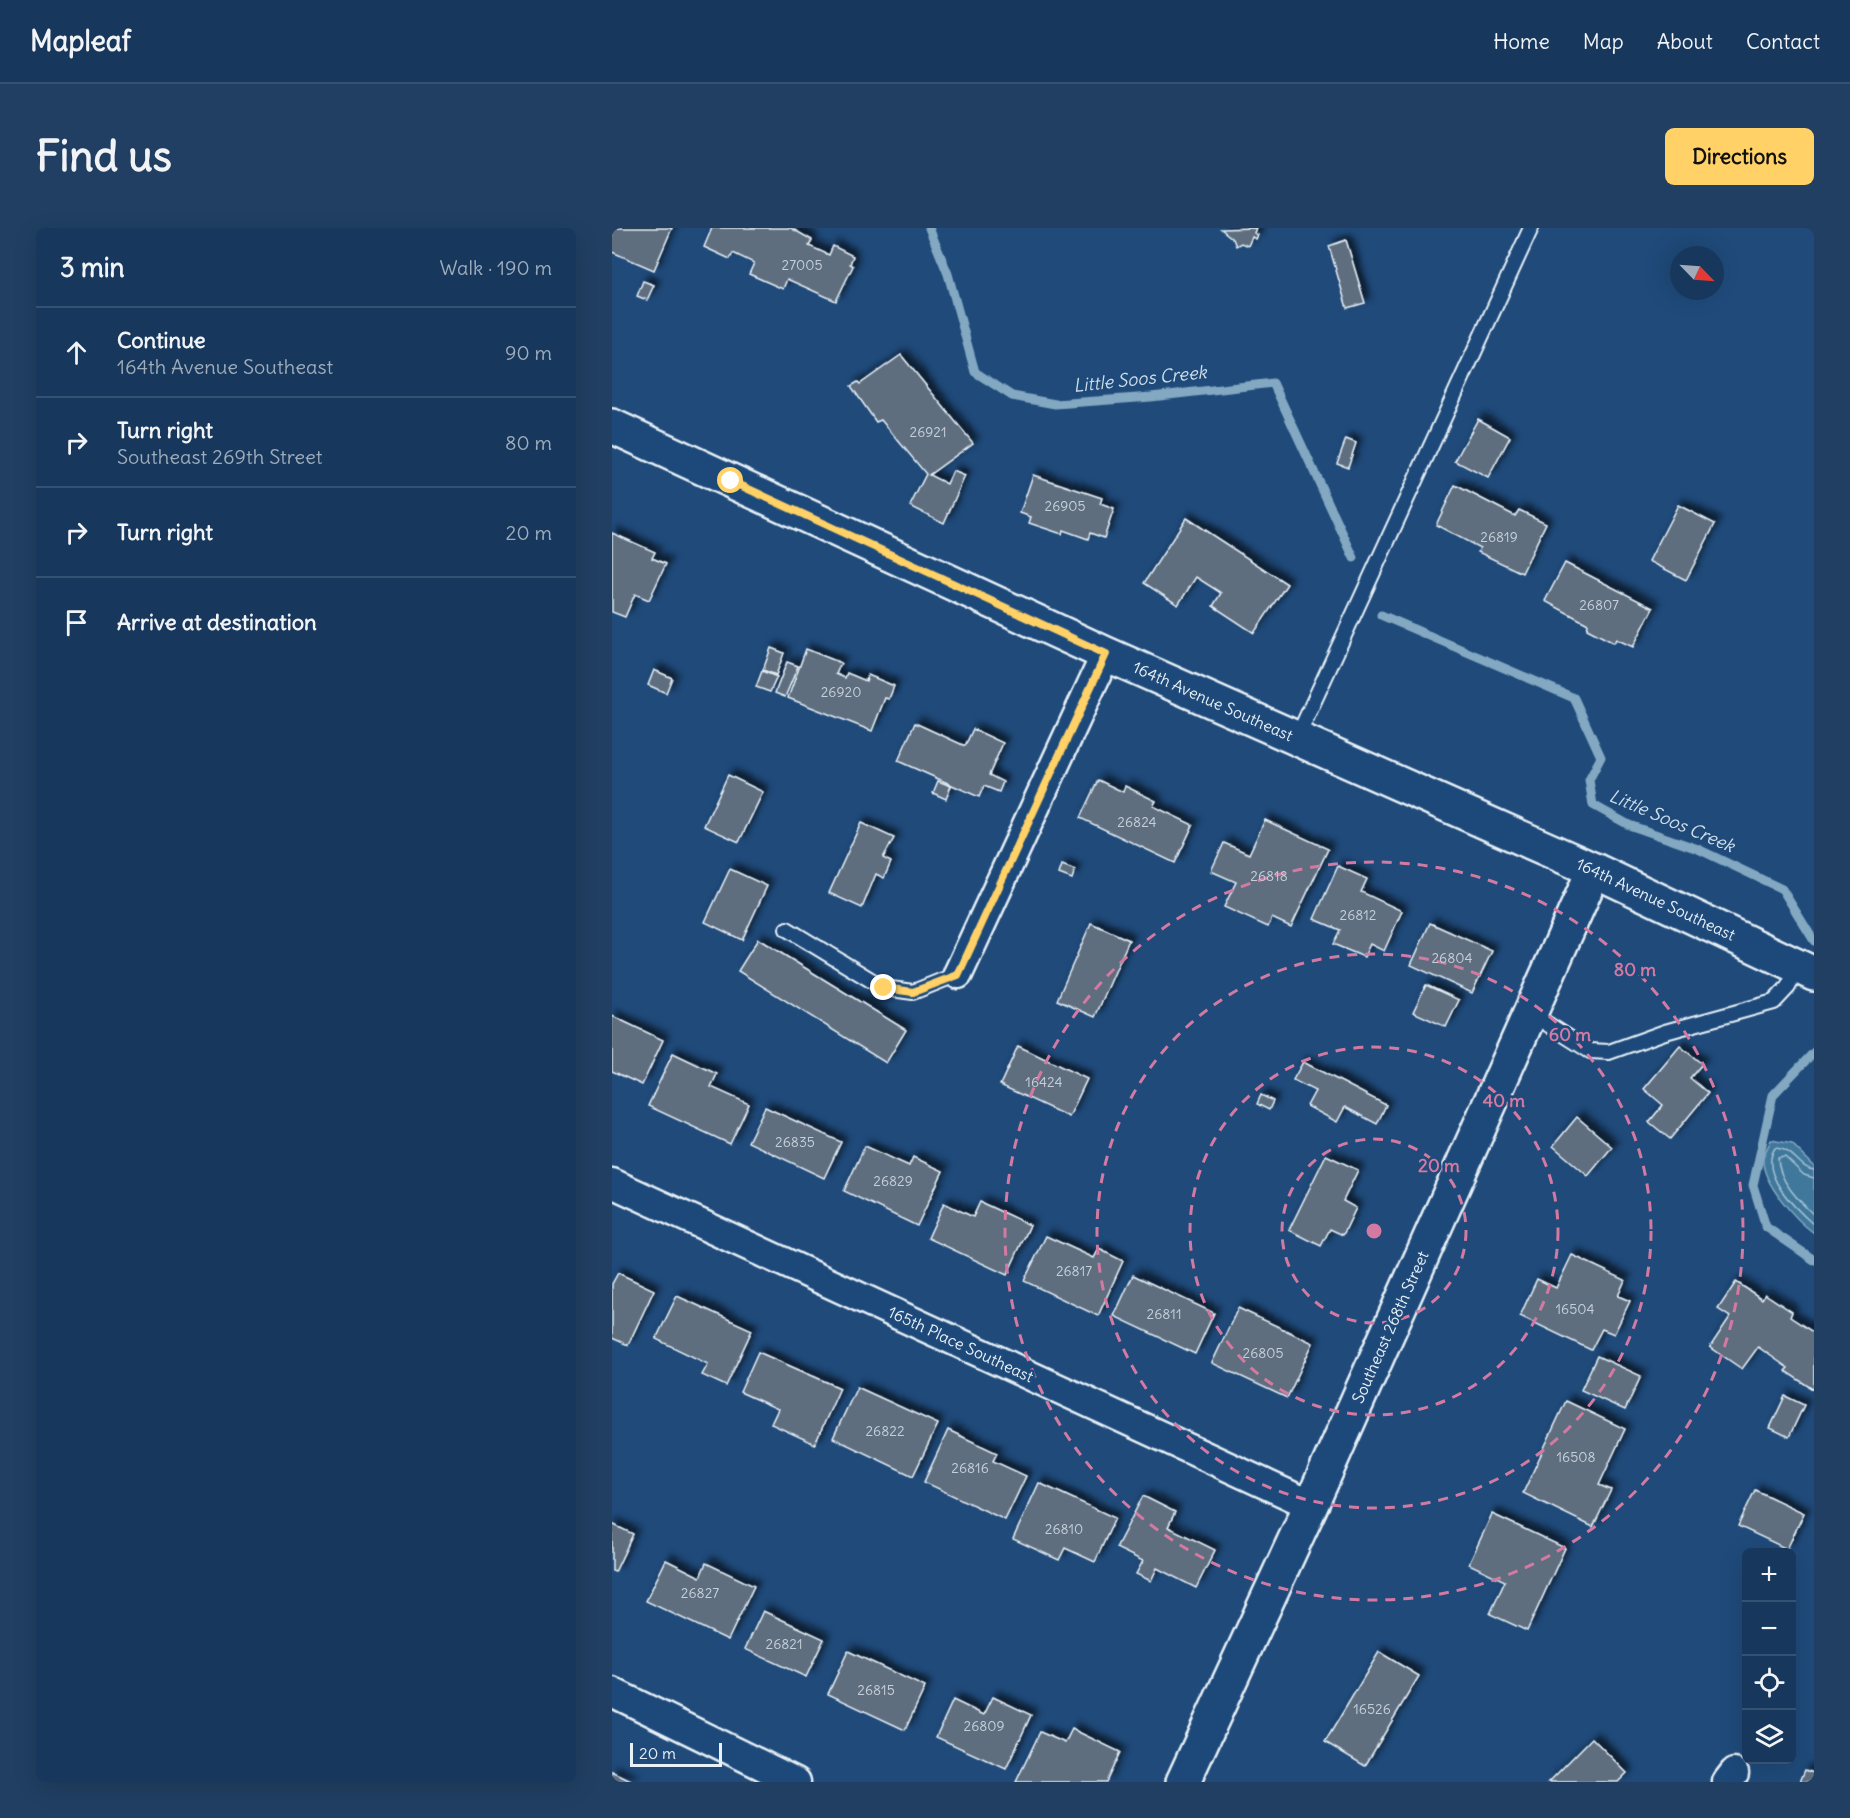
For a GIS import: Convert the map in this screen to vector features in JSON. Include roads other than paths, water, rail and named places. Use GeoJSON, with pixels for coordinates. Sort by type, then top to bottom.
{"type":"FeatureCollection","features":[{"type":"Feature","properties":{"kind":"street","name":"164th Avenue Southeast"},"geometry":{"type":"LineString","coordinates":[[612,426],[1106,654],[1594,870],[1806,970]]}},
{"type":"Feature","properties":{"kind":"street"},"geometry":{"type":"LineString","coordinates":[[958,975],[1106,654]]}},
{"type":"Feature","properties":{"kind":"street","name":"Southeast 268th Street"},"geometry":{"type":"LineString","coordinates":[[1183,1782],[1311,1505],[1594,870]]}},
{"type":"Feature","properties":{"kind":"street","name":"165th Place Southeast"},"geometry":{"type":"LineString","coordinates":[[612,1183],[1311,1505]]}},
{"type":"Feature","properties":{"kind":"street"},"geometry":{"type":"LineString","coordinates":[[612,1692],[796,1782]]}},
{"type":"Feature","properties":{"kind":"lane"},"geometry":{"type":"LineString","coordinates":[[1297,738],[1531,228]]}},
{"type":"Feature","properties":{"kind":"lane"},"geometry":{"type":"LineString","coordinates":[[787,929],[884,988],[913,992],[958,975]]}},
{"type":"Feature","properties":{"kind":"lane"},"geometry":{"type":"LineString","coordinates":[[1530,1012],[1590,1051],[1609,1052],[1665,1032],[1774,1002],[1806,970]]}},
{"type":"Feature","properties":{"kind":"water"},"geometry":{"type":"Polygon","coordinates":[[[1771,1140],[1792,1144],[1814,1166],[1814,1233],[1789,1210],[1768,1178],[1763,1158],[1771,1140]]]}},
{"type":"Feature","properties":{"kind":"waterway","name":"Little Soos Creek"},"geometry":{"type":"LineString","coordinates":[[929,228],[948,274],[975,372],[1012,396],[1055,404],[1151,397],[1273,383],[1354,558]]}},
{"type":"Feature","properties":{"kind":"waterway","name":"Little Soos Creek"},"geometry":{"type":"LineString","coordinates":[[1381,615],[1574,698],[1601,757],[1589,780],[1593,805],[1629,825],[1698,849],[1782,889],[1814,941]]}},
{"type":"Feature","properties":{"kind":"waterway","name":"Little Soos Creek"},"geometry":{"type":"LineString","coordinates":[[1814,1052],[1773,1095],[1753,1185],[1766,1227],[1814,1260]]}}]}
